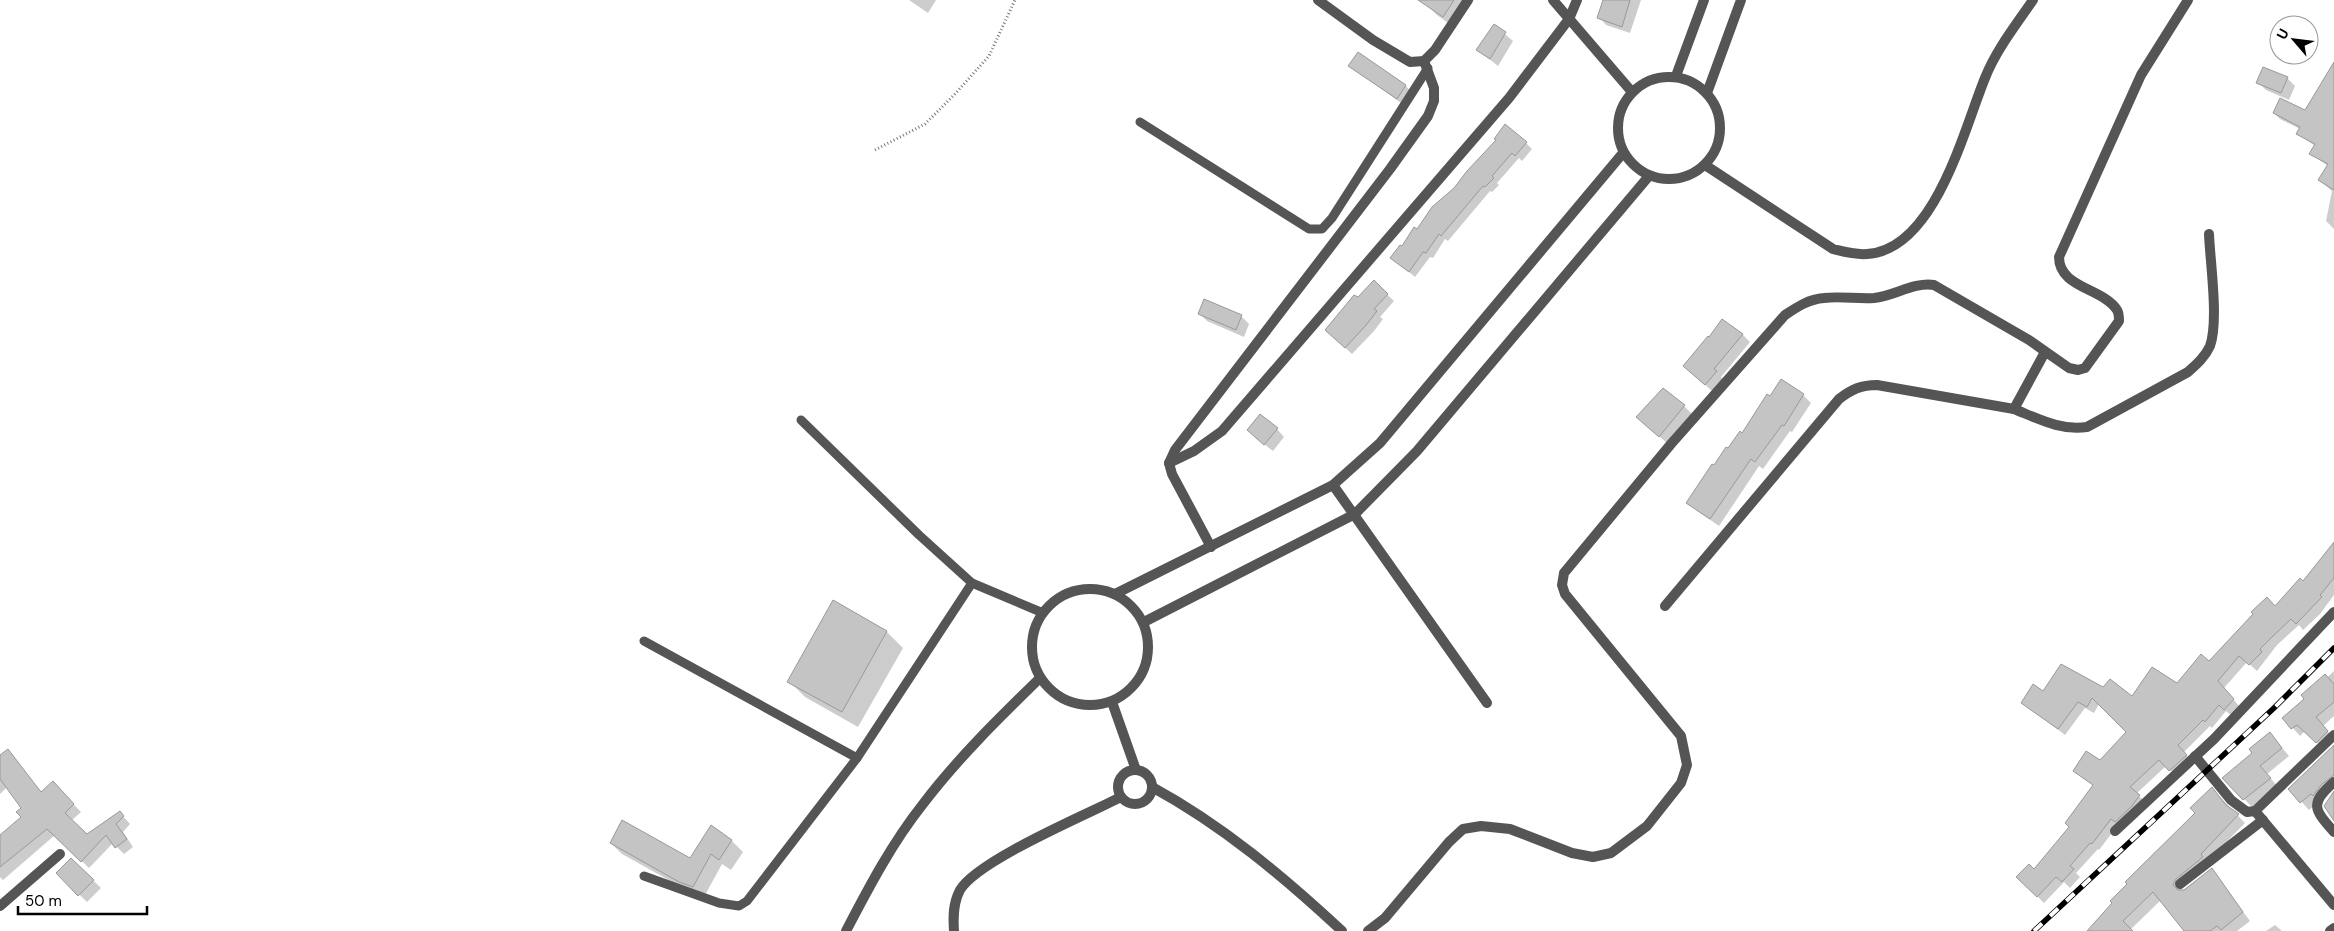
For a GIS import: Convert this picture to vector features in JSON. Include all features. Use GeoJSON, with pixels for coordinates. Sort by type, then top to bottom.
{"type":"FeatureCollection","features":[{"type":"Feature","properties":{"kind":"street"},"geometry":{"type":"LineString","coordinates":[[1318,0],[1398,55],[1410,62],[1426,65]]}},
{"type":"Feature","properties":{"kind":"street"},"geometry":{"type":"LineString","coordinates":[[1426,65],[1468,0]]}},
{"type":"Feature","properties":{"kind":"street"},"geometry":{"type":"LineString","coordinates":[[1553,0],[1632,92]]}},
{"type":"Feature","properties":{"kind":"street"},"geometry":{"type":"LineString","coordinates":[[1169,463],[1194,451],[1222,431],[1509,98],[1569,19],[1577,0]]}},
{"type":"Feature","properties":{"kind":"street"},"geometry":{"type":"LineString","coordinates":[[1676,76],[1704,0]]}},
{"type":"Feature","properties":{"kind":"street"},"geometry":{"type":"LineString","coordinates":[[1707,93],[1741,0]]}},
{"type":"Feature","properties":{"kind":"street"},"geometry":{"type":"LineString","coordinates":[[1705,165],[1834,249],[1852,254],[1869,254],[1892,247],[1913,230],[1941,192],[1985,77],[2006,39],[2033,0]]}},
{"type":"Feature","properties":{"kind":"street"},"geometry":{"type":"LineString","coordinates":[[1368,931],[1385,918],[1449,842],[1463,829],[1481,826],[1510,829],[1572,853],[1593,857],[1611,854],[1647,826],[1680,783],[1687,765],[1681,736],[1565,594],[1562,585],[1564,573],[1671,444],[1785,315],[1802,304],[1823,298],[1876,298],[1923,284],[1934,285],[2069,368],[2078,370],[2085,368],[2119,321],[2117,310],[2062,271],[2059,257],[2141,75],[2188,0]]}},
{"type":"Feature","properties":{"kind":"street"},"geometry":{"type":"LineString","coordinates":[[1211,548],[1172,474],[1169,463],[1175,450],[1390,169],[1428,116],[1434,101],[1434,88],[1426,65]]}},
{"type":"Feature","properties":{"kind":"street"},"geometry":{"type":"LineString","coordinates":[[1676,76],[1693,82],[1707,93],[1717,110],[1720,129],[1716,148],[1705,165],[1688,176],[1669,180],[1649,176],[1634,167],[1623,153],[1617,132],[1620,110],[1632,92],[1652,79],[1676,76]]}},
{"type":"Feature","properties":{"kind":"street"},"geometry":{"type":"LineString","coordinates":[[1115,594],[1211,548],[1333,485],[1380,443],[1623,153]]}},
{"type":"Feature","properties":{"kind":"street"},"geometry":{"type":"LineString","coordinates":[[1144,622],[1355,514],[1416,451],[1649,176]]}},
{"type":"Feature","properties":{"kind":"street"},"geometry":{"type":"LineString","coordinates":[[1665,606],[1839,399],[1852,389],[1863,385],[1877,385],[2014,409],[2062,428],[2074,429],[2087,427],[2188,372],[2198,364],[2210,344],[2213,326],[2209,234]]}},
{"type":"Feature","properties":{"kind":"street"},"geometry":{"type":"LineString","coordinates":[[2014,409],[2045,352]]}},
{"type":"Feature","properties":{"kind":"street"},"geometry":{"type":"LineString","coordinates":[[1333,485],[1487,703]]}},
{"type":"Feature","properties":{"kind":"street"},"geometry":{"type":"LineString","coordinates":[[1089,589],[1115,594],[1132,606],[1144,622],[1149,653],[1138,683],[1112,702],[1086,706],[1060,698],[1040,678],[1032,657],[1033,634],[1043,613],[1063,596],[1080,591],[1089,589]]}},
{"type":"Feature","properties":{"kind":"street"},"geometry":{"type":"LineString","coordinates":[[2115,831],[2195,756],[2334,612]]}},
{"type":"Feature","properties":{"kind":"street"},"geometry":{"type":"LineString","coordinates":[[846,931],[879,868],[922,804],[986,731],[1040,678]]}},
{"type":"Feature","properties":{"kind":"street"},"geometry":{"type":"LineString","coordinates":[[1112,702],[1136,770]]}},
{"type":"Feature","properties":{"kind":"street"},"geometry":{"type":"LineString","coordinates":[[2195,756],[2231,800],[2244,811],[2255,811],[2334,735]]}},
{"type":"Feature","properties":{"kind":"street"},"geometry":{"type":"LineString","coordinates":[[1136,770],[1144,772],[1150,778],[1152,787],[1150,795],[1144,801],[1136,804],[1128,802],[1121,797],[1118,785],[1124,774],[1136,770]]}},
{"type":"Feature","properties":{"kind":"street"},"geometry":{"type":"LineString","coordinates":[[2334,782],[2320,795],[2316,804],[2318,814],[2334,832]]}},
{"type":"Feature","properties":{"kind":"street"},"geometry":{"type":"LineString","coordinates":[[1152,787],[1187,806],[1225,831],[1342,931]]}},
{"type":"Feature","properties":{"kind":"street"},"geometry":{"type":"LineString","coordinates":[[954,931],[952,912],[960,890],[976,872],[1003,856],[1121,797]]}},
{"type":"Feature","properties":{"kind":"street"},"geometry":{"type":"LineString","coordinates":[[2255,811],[2334,905]]}},
{"type":"Feature","properties":{"kind":"street"},"geometry":{"type":"LineString","coordinates":[[2180,884],[2263,820]]}},
{"type":"Feature","properties":{"kind":"street"},"geometry":{"type":"LineString","coordinates":[[0,906],[60,854]]}},
{"type":"Feature","properties":{"kind":"street"},"geometry":{"type":"LineString","coordinates":[[2330,931],[2334,928]]}},
{"type":"Feature","properties":{"kind":"lane"},"geometry":{"type":"LineString","coordinates":[[1140,122],[1309,229],[1322,229],[1332,218],[1426,65]]}},
{"type":"Feature","properties":{"kind":"lane"},"geometry":{"type":"LineString","coordinates":[[801,420],[918,535],[972,583],[1043,613]]}},
{"type":"Feature","properties":{"kind":"lane"},"geometry":{"type":"LineString","coordinates":[[644,876],[719,903],[739,906],[747,901],[857,758],[972,583]]}},
{"type":"Feature","properties":{"kind":"lane"},"geometry":{"type":"LineString","coordinates":[[644,642],[857,758]]}},
{"type":"Feature","properties":{"kind":"path"},"geometry":{"type":"LineString","coordinates":[[875,150],[925,124],[955,94],[989,56],[1015,0]]}},
{"type":"Feature","properties":{"kind":"building"},"geometry":{"type":"Polygon","coordinates":[[[1418,0],[1454,0],[1443,17],[1418,0]]]}},
{"type":"Feature","properties":{"kind":"building"},"geometry":{"type":"Polygon","coordinates":[[[1603,0],[1630,0],[1622,27],[1597,18],[1603,0]]]}},
{"type":"Feature","properties":{"kind":"building"},"geometry":{"type":"Polygon","coordinates":[[[1494,24],[1506,32],[1490,59],[1476,50],[1494,24]]]}},
{"type":"Feature","properties":{"kind":"building"},"geometry":{"type":"Polygon","coordinates":[[[1358,52],[1406,85],[1397,99],[1348,66],[1358,52]]]}},
{"type":"Feature","properties":{"kind":"building"},"geometry":{"type":"Polygon","coordinates":[[[2334,62],[2334,190],[2318,180],[2328,164],[2309,154],[2315,144],[2296,134],[2300,127],[2273,113],[2280,98],[2305,110],[2334,62]]]}},
{"type":"Feature","properties":{"kind":"building"},"geometry":{"type":"Polygon","coordinates":[[[2263,67],[2288,77],[2281,93],[2256,83],[2263,67]]]}},
{"type":"Feature","properties":{"kind":"building"},"geometry":{"type":"Polygon","coordinates":[[[1505,124],[1527,142],[1515,156],[1512,153],[1492,176],[1494,178],[1485,187],[1483,186],[1441,236],[1439,234],[1426,253],[1423,252],[1409,272],[1390,258],[1400,245],[1402,246],[1414,227],[1417,229],[1432,207],[1454,188],[1496,140],[1494,139],[1505,124]]]}},
{"type":"Feature","properties":{"kind":"building"},"geometry":{"type":"Polygon","coordinates":[[[1374,280],[1388,294],[1374,309],[1377,311],[1367,324],[1345,348],[1325,330],[1354,295],[1358,297],[1374,280]]]}},
{"type":"Feature","properties":{"kind":"building"},"geometry":{"type":"Polygon","coordinates":[[[1204,299],[1242,315],[1236,330],[1198,314],[1204,299]]]}},
{"type":"Feature","properties":{"kind":"building"},"geometry":{"type":"Polygon","coordinates":[[[1722,319],[1743,334],[1714,369],[1717,371],[1705,385],[1683,366],[1722,319]]]}},
{"type":"Feature","properties":{"kind":"building"},"geometry":{"type":"Polygon","coordinates":[[[1781,379],[1804,394],[1784,426],[1782,425],[1755,462],[1751,459],[1710,519],[1686,503],[1712,464],[1714,465],[1740,431],[1742,433],[1767,394],[1770,396],[1781,379]]]}},
{"type":"Feature","properties":{"kind":"building"},"geometry":{"type":"Polygon","coordinates":[[[1663,388],[1685,405],[1659,437],[1636,417],[1663,388]]]}},
{"type":"Feature","properties":{"kind":"building"},"geometry":{"type":"Polygon","coordinates":[[[1260,414],[1278,428],[1264,445],[1247,430],[1260,414]]]}},
{"type":"Feature","properties":{"kind":"building"},"geometry":{"type":"Polygon","coordinates":[[[2334,542],[2334,578],[2320,595],[2322,597],[2296,624],[2291,619],[2260,649],[2262,652],[2249,665],[2239,656],[2218,681],[2234,699],[2224,710],[2219,705],[2205,722],[2203,720],[2178,745],[2187,755],[2169,771],[2159,760],[2130,787],[2140,795],[2132,806],[2115,822],[2111,819],[2092,844],[2090,843],[2070,866],[2074,869],[2062,882],[2056,877],[2037,897],[2016,877],[2029,864],[2034,869],[2069,827],[2065,823],[2093,785],[2073,771],[2086,751],[2100,760],[2126,732],[2092,698],[2087,707],[2078,702],[2058,729],[2021,703],[2033,684],[2043,691],[2061,664],[2103,687],[2110,679],[2132,696],[2152,667],[2177,683],[2201,654],[2209,661],[2253,614],[2251,612],[2267,597],[2275,606],[2300,578],[2303,581],[2334,542]]]}},
{"type":"Feature","properties":{"kind":"building"},"geometry":{"type":"Polygon","coordinates":[[[833,600],[887,631],[842,712],[787,682],[833,600]]]}},
{"type":"Feature","properties":{"kind":"building"},"geometry":{"type":"Polygon","coordinates":[[[2325,674],[2334,684],[2334,702],[2316,717],[2328,731],[2316,743],[2297,725],[2291,729],[2282,718],[2304,699],[2301,695],[2325,674]]]}},
{"type":"Feature","properties":{"kind":"building"},"geometry":{"type":"Polygon","coordinates":[[[2270,732],[2282,748],[2260,766],[2271,778],[2243,800],[2222,778],[2252,753],[2249,749],[2270,732]]]}},
{"type":"Feature","properties":{"kind":"building"},"geometry":{"type":"Polygon","coordinates":[[[2334,745],[2334,775],[2321,785],[2313,796],[2311,794],[2300,803],[2288,789],[2334,745]]]}},
{"type":"Feature","properties":{"kind":"building"},"geometry":{"type":"Polygon","coordinates":[[[8,749],[41,792],[53,781],[74,804],[65,813],[87,834],[120,811],[124,816],[116,824],[127,839],[115,848],[106,835],[81,862],[47,829],[0,867],[0,835],[21,817],[16,812],[21,808],[0,779],[0,755],[8,749]]]}},
{"type":"Feature","properties":{"kind":"building"},"geometry":{"type":"Polygon","coordinates":[[[2212,787],[2226,805],[2239,814],[2201,854],[2203,857],[2176,879],[2173,885],[2178,890],[2184,890],[2212,868],[2243,912],[2221,930],[2217,926],[2210,931],[2184,931],[2153,892],[2123,921],[2133,931],[2087,931],[2112,903],[2110,901],[2127,884],[2125,882],[2195,813],[2190,808],[2212,787]]]}},
{"type":"Feature","properties":{"kind":"building"},"geometry":{"type":"Polygon","coordinates":[[[2334,791],[2334,821],[2324,806],[2334,791]]]}},
{"type":"Feature","properties":{"kind":"building"},"geometry":{"type":"Polygon","coordinates":[[[622,820],[690,858],[711,825],[732,840],[719,860],[711,854],[693,887],[679,882],[610,843],[622,820]]]}},
{"type":"Feature","properties":{"kind":"building"},"geometry":{"type":"Polygon","coordinates":[[[71,858],[94,880],[78,896],[56,873],[71,858]]]}},
{"type":"Feature","properties":{"kind":"railway"},"geometry":{"type":"LineString","coordinates":[[2034,931],[2274,708],[2334,648]]}}]}
